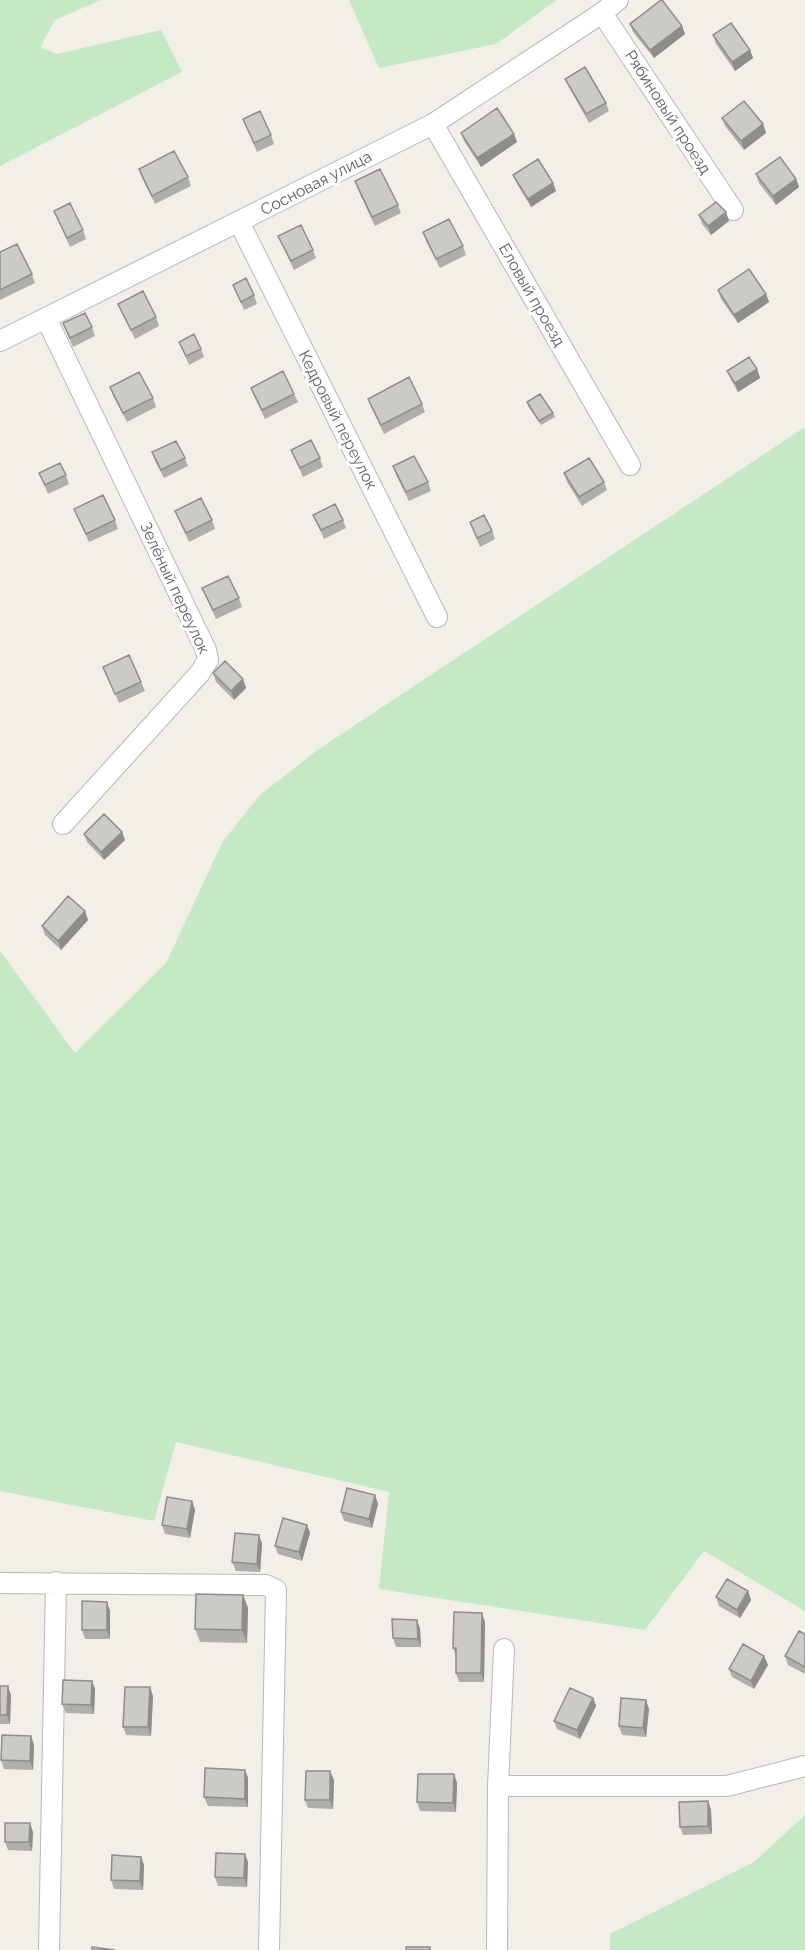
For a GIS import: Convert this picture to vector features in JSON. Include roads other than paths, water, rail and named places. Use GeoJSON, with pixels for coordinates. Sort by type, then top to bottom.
{"type":"FeatureCollection","features":[{"type":"Feature","properties":{"kind":"street","name":"Сосновая улица"},"geometry":{"type":"LineString","coordinates":[[0,341],[433,124],[602,13],[618,0]]}},
{"type":"Feature","properties":{"kind":"street","name":"Рябиновый проезд"},"geometry":{"type":"LineString","coordinates":[[602,13],[733,210]]}},
{"type":"Feature","properties":{"kind":"street","name":"Еловый проезд"},"geometry":{"type":"LineString","coordinates":[[433,124],[630,465]]}},
{"type":"Feature","properties":{"kind":"street","name":"Кедровый переулок"},"geometry":{"type":"LineString","coordinates":[[239,222],[437,617]]}},
{"type":"Feature","properties":{"kind":"street","name":"Зелёный переулок"},"geometry":{"type":"LineString","coordinates":[[46,318],[206,650],[208,660],[200,673],[63,824]]}},
{"type":"Feature","properties":{"kind":"street"},"geometry":{"type":"LineString","coordinates":[[50,1950],[56,1582]]}},
{"type":"Feature","properties":{"kind":"street"},"geometry":{"type":"LineString","coordinates":[[0,1583],[266,1585],[276,1590],[269,1950]]}},
{"type":"Feature","properties":{"kind":"street"},"geometry":{"type":"LineString","coordinates":[[497,1950],[498,1786],[504,1648]]}},
{"type":"Feature","properties":{"kind":"street"},"geometry":{"type":"LineString","coordinates":[[498,1786],[727,1786],[805,1766]]}}]}
